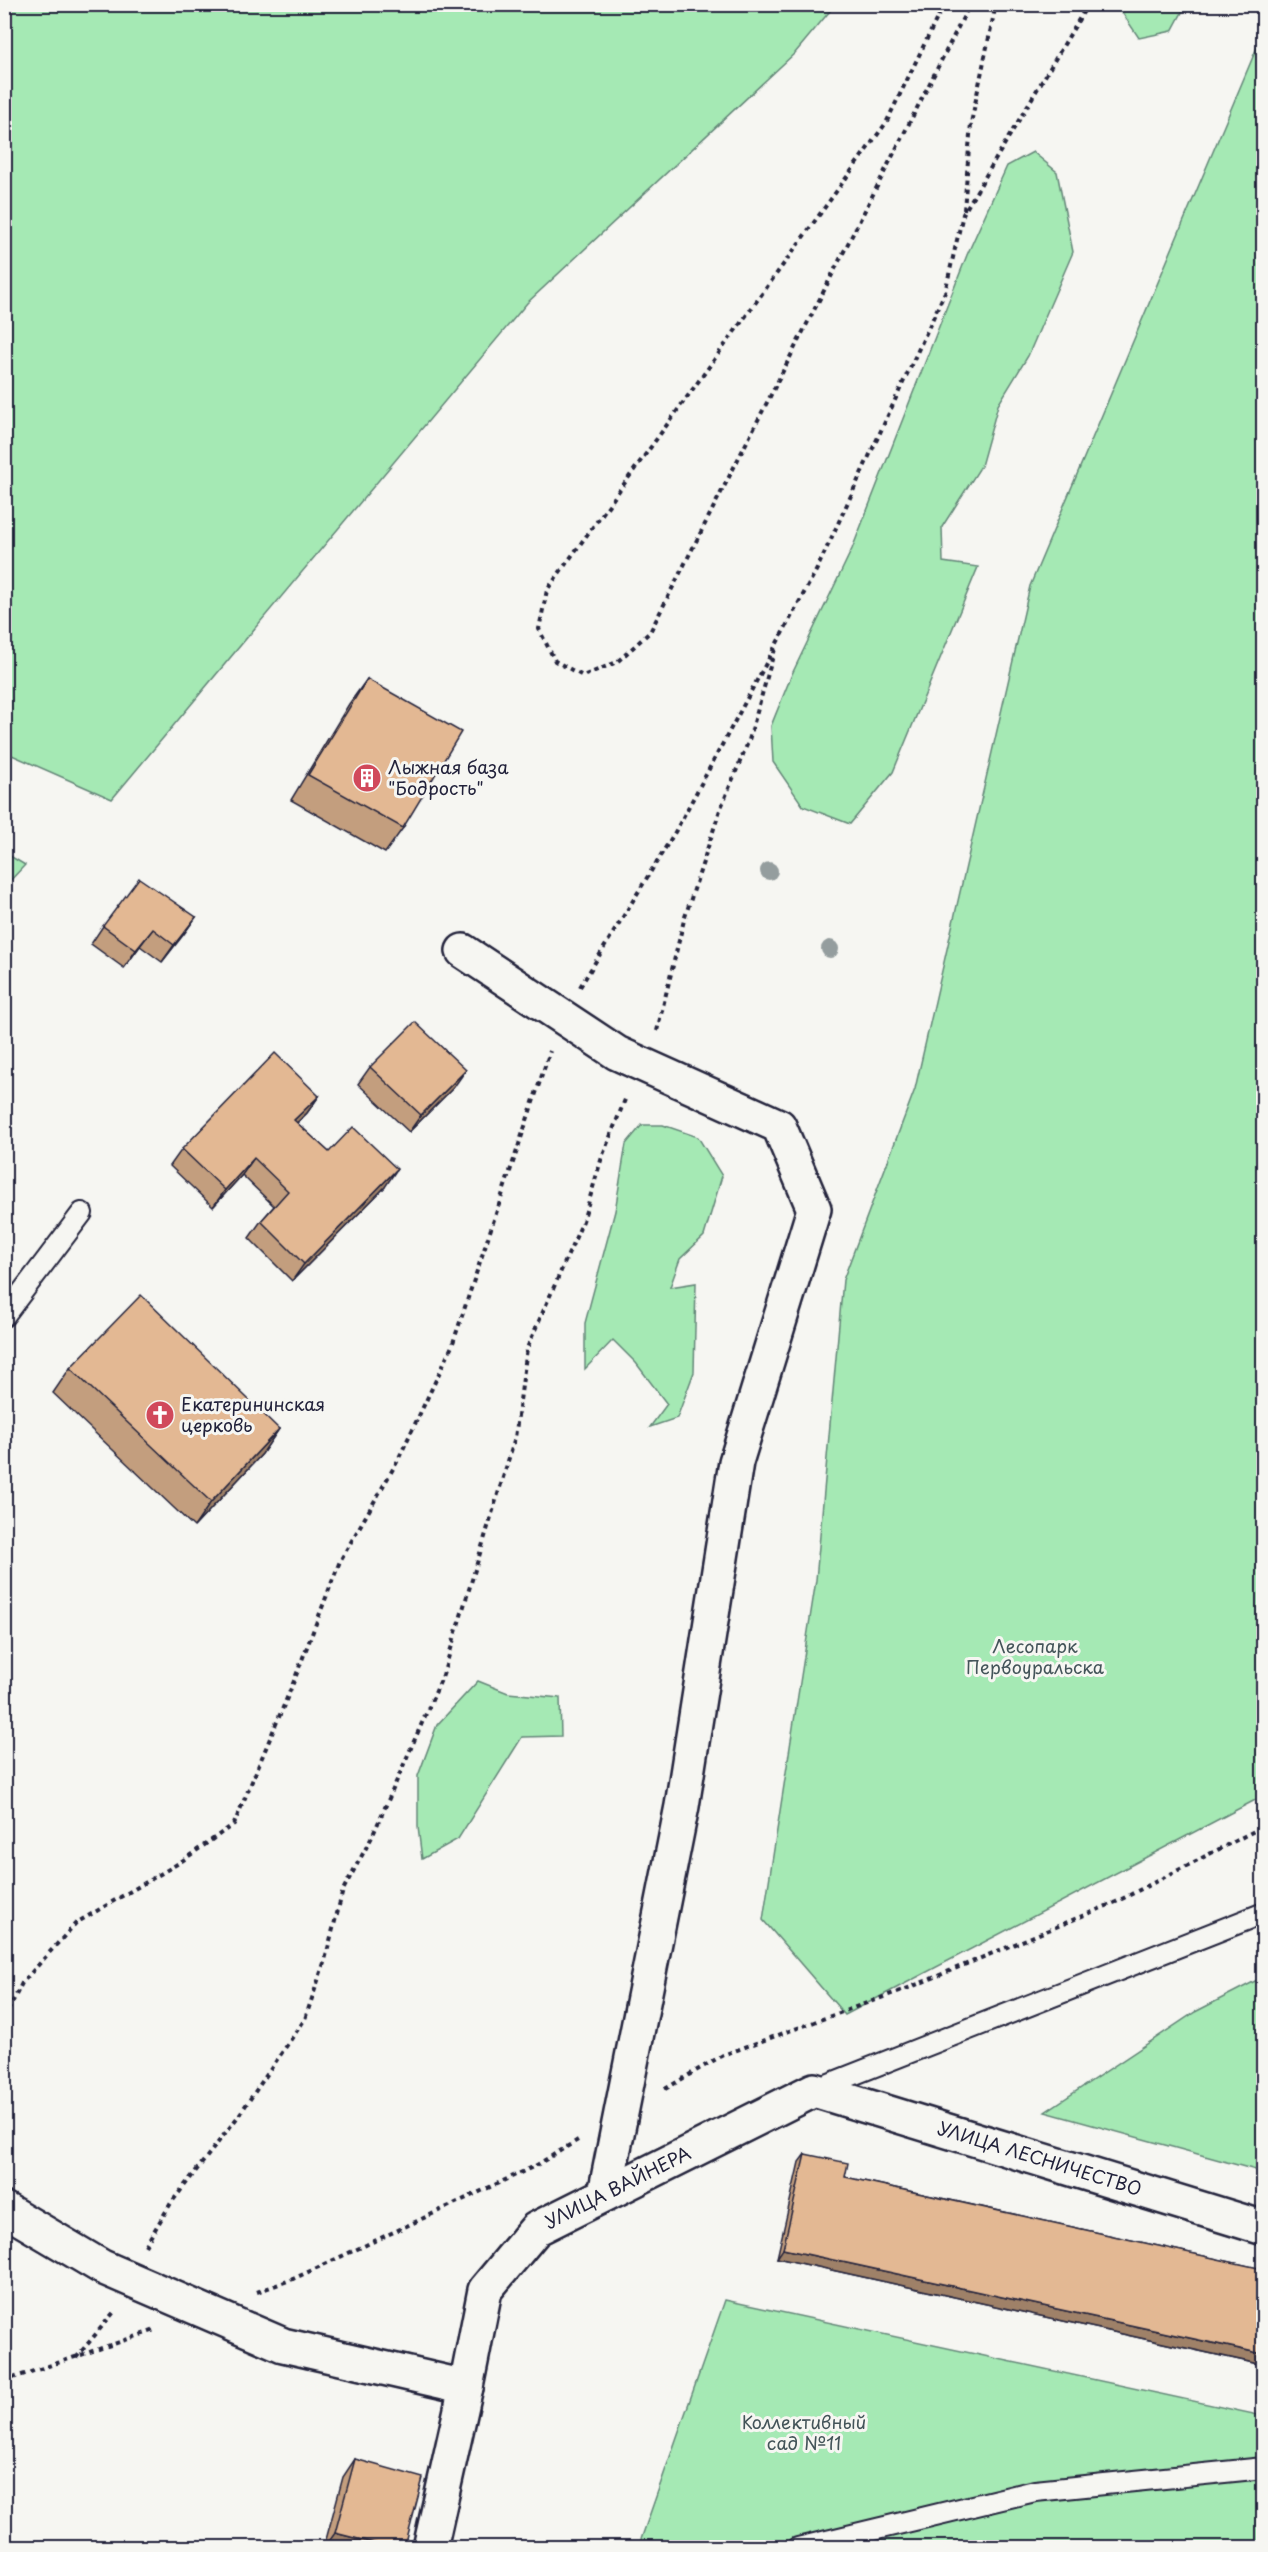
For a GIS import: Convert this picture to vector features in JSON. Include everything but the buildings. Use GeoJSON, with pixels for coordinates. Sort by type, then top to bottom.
{"type":"FeatureCollection","features":[{"type":"Feature","properties":{"kind":"street"},"geometry":{"type":"LineString","coordinates":[[463,951],[617,1053],[779,1126],[814,1209],[736,1462],[682,1806],[605,2194]]}},
{"type":"Feature","properties":{"kind":"street","name":"УЛИЦА ВАЙНЕРА"},"geometry":{"type":"LineString","coordinates":[[430,2547],[485,2290],[536,2229],[814,2090]]}},
{"type":"Feature","properties":{"kind":"street","name":"УЛИЦА ЛЕСНИЧЕСТВО"},"geometry":{"type":"LineString","coordinates":[[814,2090],[1263,2228]]}},
{"type":"Feature","properties":{"kind":"street"},"geometry":{"type":"LineString","coordinates":[[4,2209],[102,2267],[283,2345],[466,2387]]}},
{"type":"Feature","properties":{"kind":"lane"},"geometry":{"type":"LineString","coordinates":[[4,1316],[82,1213]]}},
{"type":"Feature","properties":{"kind":"lane"},"geometry":{"type":"LineString","coordinates":[[814,2090],[1263,1913]]}},
{"type":"Feature","properties":{"kind":"lane"},"geometry":{"type":"LineString","coordinates":[[798,2547],[1035,2491],[1263,2468]]}},
{"type":"Feature","properties":{"kind":"path"},"geometry":{"type":"LineString","coordinates":[[944,4],[886,123],[547,590],[539,629],[555,661],[583,676],[617,662],[650,632],[970,4]]}},
{"type":"Feature","properties":{"kind":"path"},"geometry":{"type":"LineString","coordinates":[[4,2019],[22,1983],[76,1923],[179,1863],[234,1824],[292,1686],[340,1561],[397,1462],[452,1346],[551,1050],[565,1019],[585,977],[675,832],[817,569],[945,291],[963,214],[971,123],[996,4]]}},
{"type":"Feature","properties":{"kind":"path"},"geometry":{"type":"LineString","coordinates":[[963,214],[1088,4]]}},
{"type":"Feature","properties":{"kind":"path"},"geometry":{"type":"LineString","coordinates":[[76,2358],[118,2308],[144,2249],[171,2203],[237,2118],[305,2019],[325,1960],[343,1890],[377,1827],[443,1676],[514,1438],[526,1348],[583,1221],[602,1157],[641,1064],[656,1038],[666,985],[690,901],[720,810],[749,740],[778,640]]}},
{"type":"Feature","properties":{"kind":"green space"},"geometry":{"type":"Polygon","coordinates":[[[5,4],[835,5],[795,53],[527,303],[112,799],[5,752],[5,4]]]}},
{"type":"Feature","properties":{"kind":"green space"},"geometry":{"type":"Polygon","coordinates":[[[1117,5],[1186,5],[1172,31],[1139,38],[1117,5]]]}},
{"type":"Feature","properties":{"kind":"green space","name":"Лесопарк Первоуральска"},"geometry":{"type":"Polygon","coordinates":[[[1263,33],[1263,1796],[845,2015],[763,1920],[816,1580],[843,1280],[915,1089],[1030,586],[1263,33]]]}},
{"type":"Feature","properties":{"kind":"green space"},"geometry":{"type":"Polygon","coordinates":[[[1033,152],[1057,172],[1073,252],[1028,356],[998,405],[981,466],[942,527],[943,562],[978,567],[893,772],[850,824],[803,806],[773,762],[771,726],[792,674],[852,549],[967,255],[1007,166],[1033,152]]]}},
{"type":"Feature","properties":{"kind":"green space"},"geometry":{"type":"Polygon","coordinates":[[[5,853],[25,865],[5,886],[5,853]]]}},
{"type":"Feature","properties":{"kind":"green space"},"geometry":{"type":"Polygon","coordinates":[[[642,1125],[663,1125],[698,1137],[722,1176],[704,1236],[680,1259],[670,1287],[696,1283],[694,1372],[677,1418],[650,1427],[667,1404],[636,1363],[613,1340],[585,1369],[585,1323],[615,1211],[626,1144],[642,1125]]]}},
{"type":"Feature","properties":{"kind":"green space"},"geometry":{"type":"Polygon","coordinates":[[[478,1681],[508,1693],[560,1698],[561,1736],[522,1737],[458,1839],[422,1859],[418,1827],[418,1776],[437,1725],[478,1681]]]}},
{"type":"Feature","properties":{"kind":"green space"},"geometry":{"type":"Polygon","coordinates":[[[1263,1977],[1263,2172],[1045,2112],[1195,2012],[1263,1977]]]}},
{"type":"Feature","properties":{"kind":"green space","name":"Коллективный сад №11"},"geometry":{"type":"Polygon","coordinates":[[[725,2300],[1263,2416],[1263,2547],[638,2548],[725,2300]]]}},
{"type":"Feature","properties":{"kind":"place","name":"Лыжная база \"Бодрость\""},"geometry":{"type":"Point","coordinates":[367,778]}},
{"type":"Feature","properties":{"kind":"place","name":"Екатерининская церковь"},"geometry":{"type":"Point","coordinates":[160,1415]}}]}
